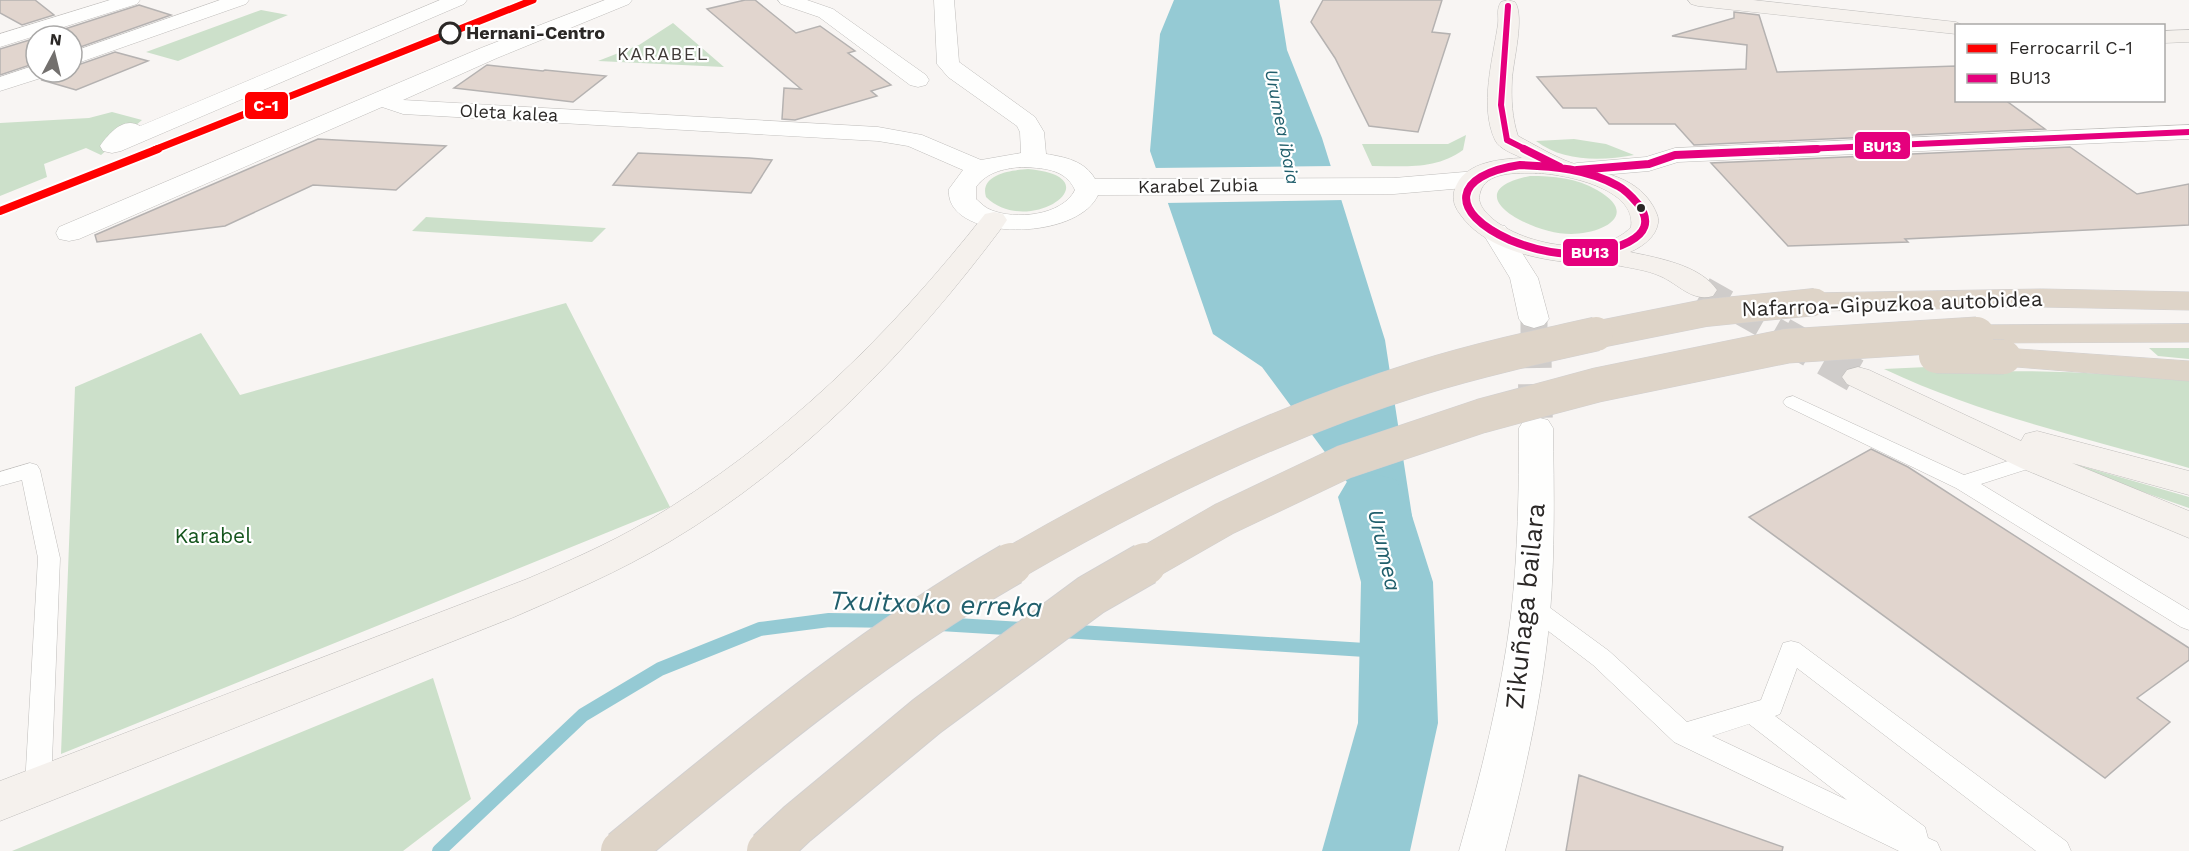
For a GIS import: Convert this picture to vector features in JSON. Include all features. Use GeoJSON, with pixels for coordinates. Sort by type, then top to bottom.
{"type":"FeatureCollection","features":[{"type":"Feature","properties":{"kind":"highway","name":"Nafarroa-Gipuzkoa autobidea"},"geometry":{"type":"LineString","coordinates":[[622,851],[801,705],[881,647],[987,579],[1105,512],[1179,475],[1281,429],[1401,383],[1482,360],[1593,335],[1728,310],[1815,302],[2031,298],[2182,299]]}},
{"type":"Feature","properties":{"kind":"highway","name":"Nafarroa-Gipuzkoa autobidea"},"geometry":{"type":"LineString","coordinates":[[768,851],[797,824],[927,716],[1091,595],[1224,519],[1344,462],[1481,416],[1597,385],[1787,346],[1991,346],[2189,333]]}},
{"type":"Feature","properties":{"kind":"highway"},"geometry":{"type":"LineString","coordinates":[[1991,346],[2189,371]]}},
{"type":"Feature","properties":{"kind":"main road"},"geometry":{"type":"LineString","coordinates":[[1698,0],[1955,28]]}},
{"type":"Feature","properties":{"kind":"main road"},"geometry":{"type":"LineString","coordinates":[[1508,2],[1509,20],[1500,107],[1501,125],[1507,140],[1569,169],[1612,183],[1630,195],[1644,215],[1645,224],[1642,233],[1625,246],[1597,253]]}},
{"type":"Feature","properties":{"kind":"main road"},"geometry":{"type":"LineString","coordinates":[[2165,37],[2189,36]]}},
{"type":"Feature","properties":{"kind":"main road"},"geometry":{"type":"LineString","coordinates":[[1507,140],[1478,184],[1472,212],[1481,223],[1495,232],[1530,247],[1551,251],[1597,253],[1668,269],[1703,290]]}},
{"type":"Feature","properties":{"kind":"main road"},"geometry":{"type":"LineString","coordinates":[[1478,184],[1523,165],[1569,169]]}},
{"type":"Feature","properties":{"kind":"main road"},"geometry":{"type":"LineString","coordinates":[[0,801],[516,600],[622,550],[693,510],[755,465],[886,349],[975,246],[994,220]]}},
{"type":"Feature","properties":{"kind":"main road"},"geometry":{"type":"LineString","coordinates":[[1642,233],[1668,269]]}},
{"type":"Feature","properties":{"kind":"main road"},"geometry":{"type":"LineString","coordinates":[[1858,378],[2033,460],[2189,525]]}},
{"type":"Feature","properties":{"kind":"main road"},"geometry":{"type":"LineString","coordinates":[[1940,416],[2189,483]]}},
{"type":"Feature","properties":{"kind":"street"},"geometry":{"type":"LineString","coordinates":[[0,41],[130,0]]}},
{"type":"Feature","properties":{"kind":"street"},"geometry":{"type":"LineString","coordinates":[[84,55],[239,0]]}},
{"type":"Feature","properties":{"kind":"street"},"geometry":{"type":"LineString","coordinates":[[130,129],[112,146],[457,0]]}},
{"type":"Feature","properties":{"kind":"street"},"geometry":{"type":"LineString","coordinates":[[69,233],[489,53],[622,0]]}},
{"type":"Feature","properties":{"kind":"street"},"geometry":{"type":"LineString","coordinates":[[788,0],[826,14],[918,80]]}},
{"type":"Feature","properties":{"kind":"street"},"geometry":{"type":"LineString","coordinates":[[944,0],[948,64],[1027,122],[1032,132],[1034,160]]}},
{"type":"Feature","properties":{"kind":"street"},"geometry":{"type":"LineString","coordinates":[[99,10],[127,39]]}},
{"type":"Feature","properties":{"kind":"street"},"geometry":{"type":"LineString","coordinates":[[489,53],[531,57]]}},
{"type":"Feature","properties":{"kind":"street"},"geometry":{"type":"LineString","coordinates":[[0,84],[24,76]]}},
{"type":"Feature","properties":{"kind":"street","name":"Oleta kalea"},"geometry":{"type":"LineString","coordinates":[[393,95],[392,103],[404,107],[878,134],[914,140],[980,170]]}},
{"type":"Feature","properties":{"kind":"street"},"geometry":{"type":"LineString","coordinates":[[1569,169],[1649,164],[1665,157],[1685,154],[2189,132]]}},
{"type":"Feature","properties":{"kind":"street"},"geometry":{"type":"LineString","coordinates":[[1034,160],[1069,168],[1081,177],[1086,186],[1086,196],[1079,205],[1052,219],[1013,223],[980,215],[963,201],[961,192],[964,184],[980,170],[1005,161],[1034,160]]}},
{"type":"Feature","properties":{"kind":"street"},"geometry":{"type":"LineString","coordinates":[[1630,195],[1649,164]]}},
{"type":"Feature","properties":{"kind":"street","name":"Karabel Zubia"},"geometry":{"type":"LineString","coordinates":[[1086,186],[1478,184]]}},
{"type":"Feature","properties":{"kind":"street"},"geometry":{"type":"LineString","coordinates":[[1495,232],[1524,278],[1534,319]]}},
{"type":"Feature","properties":{"kind":"street"},"geometry":{"type":"LineString","coordinates":[[1524,278],[1542,255],[1551,251]]}},
{"type":"Feature","properties":{"kind":"street","name":"Zikuñaga bailara"},"geometry":{"type":"LineString","coordinates":[[1482,851],[1510,738],[1527,640],[1537,487],[1536,428]]}},
{"type":"Feature","properties":{"kind":"lane"},"geometry":{"type":"LineString","coordinates":[[1793,402],[1963,483],[2189,621]]}},
{"type":"Feature","properties":{"kind":"lane"},"geometry":{"type":"LineString","coordinates":[[1963,483],[2033,460]]}},
{"type":"Feature","properties":{"kind":"lane"},"geometry":{"type":"LineString","coordinates":[[0,479],[30,470],[49,558],[39,786]]}},
{"type":"Feature","properties":{"kind":"lane"},"geometry":{"type":"LineString","coordinates":[[1530,605],[1601,658],[1683,734],[1927,851]]}},
{"type":"Feature","properties":{"kind":"lane"},"geometry":{"type":"LineString","coordinates":[[1683,734],[1771,707],[1791,650],[2057,851]]}},
{"type":"Feature","properties":{"kind":"lane"},"geometry":{"type":"LineString","coordinates":[[1753,713],[1935,851]]}},
{"type":"Feature","properties":{"kind":"green space"},"geometry":{"type":"Polygon","coordinates":[[[261,10],[288,15],[178,61],[146,52],[261,10]]]}},
{"type":"Feature","properties":{"kind":"green space"},"geometry":{"type":"Polygon","coordinates":[[[673,23],[724,67],[598,61],[639,45],[673,23]]]}},
{"type":"Feature","properties":{"kind":"green space"},"geometry":{"type":"Polygon","coordinates":[[[112,112],[142,120],[101,155],[86,148],[44,164],[47,177],[0,196],[0,123],[89,118],[112,112]]]}},
{"type":"Feature","properties":{"kind":"green space"},"geometry":{"type":"Polygon","coordinates":[[[1466,135],[1463,150],[1442,161],[1419,166],[1372,166],[1362,144],[1448,144],[1466,135]]]}},
{"type":"Feature","properties":{"kind":"green space"},"geometry":{"type":"Polygon","coordinates":[[[1574,139],[1606,144],[1634,155],[1583,158],[1558,153],[1536,141],[1574,139]]]}},
{"type":"Feature","properties":{"kind":"green space"},"geometry":{"type":"Polygon","coordinates":[[[1028,169],[1053,174],[1065,183],[1065,192],[1056,202],[1041,209],[1023,211],[1004,208],[986,197],[985,189],[992,178],[1006,172],[1028,169]]]}},
{"type":"Feature","properties":{"kind":"green space"},"geometry":{"type":"Polygon","coordinates":[[[1530,176],[1565,178],[1589,186],[1610,199],[1616,207],[1616,215],[1604,227],[1594,231],[1571,234],[1555,232],[1520,220],[1506,211],[1498,201],[1498,192],[1508,183],[1530,176]]]}},
{"type":"Feature","properties":{"kind":"green space"},"geometry":{"type":"Polygon","coordinates":[[[426,217],[606,228],[592,242],[412,231],[426,217]]]}},
{"type":"Feature","properties":{"kind":"green space","name":"Karabel"},"geometry":{"type":"Polygon","coordinates":[[[566,303],[670,507],[61,754],[75,387],[201,333],[240,395],[566,303]]]}},
{"type":"Feature","properties":{"kind":"green space"},"geometry":{"type":"Polygon","coordinates":[[[2149,348],[2189,348],[2189,359],[2158,356],[2149,348]]]}},
{"type":"Feature","properties":{"kind":"green space"},"geometry":{"type":"Polygon","coordinates":[[[1951,368],[1953,373],[2042,371],[2189,380],[2189,468],[1996,413],[1884,369],[1951,368]]]}},
{"type":"Feature","properties":{"kind":"green space"},"geometry":{"type":"Polygon","coordinates":[[[2043,455],[2189,497],[2189,508],[2051,460],[2043,455]]]}},
{"type":"Feature","properties":{"kind":"green space"},"geometry":{"type":"Polygon","coordinates":[[[433,678],[471,799],[403,851],[12,851],[433,678]]]}},
{"type":"Feature","properties":{"kind":"water","name":"Urumea ibaia"},"geometry":{"type":"Polygon","coordinates":[[[1174,0],[1279,0],[1287,50],[1322,138],[1385,340],[1418,555],[1369,615],[1361,501],[1262,367],[1213,334],[1150,151],[1160,34],[1174,0]]]}},
{"type":"Feature","properties":{"kind":"pier"},"geometry":{"type":"Polygon","coordinates":[[[1334,166],[1345,200],[1164,203],[1152,168],[1334,166]]]}},
{"type":"Feature","properties":{"kind":"building"},"geometry":{"type":"Polygon","coordinates":[[[0,0],[35,0],[54,15],[22,25],[0,13],[0,0]]]}},
{"type":"Feature","properties":{"kind":"building"},"geometry":{"type":"Polygon","coordinates":[[[745,0],[755,0],[796,33],[820,26],[855,51],[848,53],[891,85],[871,91],[877,96],[795,120],[782,119],[784,88],[801,89],[707,9],[745,0]]]}},
{"type":"Feature","properties":{"kind":"building"},"geometry":{"type":"Polygon","coordinates":[[[1323,0],[1442,0],[1432,32],[1450,34],[1418,132],[1369,126],[1335,58],[1311,22],[1323,0]]]}},
{"type":"Feature","properties":{"kind":"building"},"geometry":{"type":"Polygon","coordinates":[[[139,5],[171,15],[84,46],[84,24],[80,24],[139,5]]]}},
{"type":"Feature","properties":{"kind":"building"},"geometry":{"type":"Polygon","coordinates":[[[1734,12],[1759,15],[1777,72],[1955,66],[1955,102],[2008,102],[2045,129],[1694,145],[1675,124],[1609,124],[1596,108],[1563,108],[1537,77],[1746,69],[1747,45],[1672,36],[1734,18],[1734,12]]]}},
{"type":"Feature","properties":{"kind":"building"},"geometry":{"type":"Polygon","coordinates":[[[24,42],[24,67],[0,75],[0,49],[24,42]]]}},
{"type":"Feature","properties":{"kind":"building"},"geometry":{"type":"Polygon","coordinates":[[[115,52],[148,61],[76,90],[56,84],[84,84],[84,63],[115,52]]]}},
{"type":"Feature","properties":{"kind":"building"},"geometry":{"type":"Polygon","coordinates":[[[487,65],[606,76],[573,102],[454,88],[487,65]]]}},
{"type":"Feature","properties":{"kind":"building"},"geometry":{"type":"Polygon","coordinates":[[[318,139],[446,146],[396,190],[313,185],[225,226],[97,242],[95,235],[318,139]]]}},
{"type":"Feature","properties":{"kind":"building"},"geometry":{"type":"Polygon","coordinates":[[[2070,147],[2137,194],[2189,184],[2189,225],[1905,239],[1908,242],[1788,246],[1711,163],[2070,147]]]}},
{"type":"Feature","properties":{"kind":"building"},"geometry":{"type":"Polygon","coordinates":[[[638,153],[772,160],[751,193],[613,185],[638,153]]]}},
{"type":"Feature","properties":{"kind":"building"},"geometry":{"type":"Polygon","coordinates":[[[1871,449],[1908,467],[2189,648],[2189,660],[2137,698],[2170,722],[2105,778],[1749,517],[1871,449]]]}},
{"type":"Feature","properties":{"kind":"building"},"geometry":{"type":"Polygon","coordinates":[[[1579,775],[1783,847],[1782,851],[1566,851],[1579,775]]]}},
{"type":"Feature","properties":{"kind":"waterway","name":"Urumea"},"geometry":{"type":"LineString","coordinates":[[1366,851],[1398,723],[1397,582],[1372,497]]}},
{"type":"Feature","properties":{"kind":"waterway","name":"Txuitxoko erreka"},"geometry":{"type":"LineString","coordinates":[[439,851],[583,715],[660,669],[760,629],[829,620],[898,621]]}},
{"type":"Feature","properties":{"kind":"waterway","name":"Txuitxoko erreka"},"geometry":{"type":"LineString","coordinates":[[940,624],[1024,629]]}},
{"type":"Feature","properties":{"kind":"waterway","name":"Txuitxoko erreka"},"geometry":{"type":"LineString","coordinates":[[1063,631],[1397,652]]}},
{"type":"Feature","properties":{"kind":"tunnel"},"geometry":{"type":"LineString","coordinates":[[1703,290],[1784,336]]}},
{"type":"Feature","properties":{"kind":"tunnel"},"geometry":{"type":"LineString","coordinates":[[1534,319],[1534,334]]}},
{"type":"Feature","properties":{"kind":"tunnel"},"geometry":{"type":"LineString","coordinates":[[1534,334],[1536,428]]}},
{"type":"Feature","properties":{"kind":"tunnel"},"geometry":{"type":"LineString","coordinates":[[1782,334],[1858,377]]}},
{"type":"Feature","properties":{"kind":"rail line","name":"C-1"},"geometry":{"type":"LineString","coordinates":[[0,211],[533,0]]}},
{"type":"Feature","properties":{"kind":"transit line","name":"BU13"},"geometry":{"type":"LineString","coordinates":[[1507,140],[1501,105],[1508,6]]}},
{"type":"Feature","properties":{"kind":"transit line","name":"BU13"},"geometry":{"type":"LineString","coordinates":[[1577,170],[1649,164],[1675,155],[2189,132]]}},
{"type":"Feature","properties":{"kind":"transit line","name":"BU13"},"geometry":{"type":"LineString","coordinates":[[1507,140],[1560,167]]}},
{"type":"Feature","properties":{"kind":"transit line","name":"BU13"},"geometry":{"type":"LineString","coordinates":[[1520,165],[1569,169],[1604,179],[1619,187],[1632,196],[1644,213],[1645,224],[1641,233],[1622,245],[1579,254],[1543,251],[1508,239],[1479,220],[1468,208],[1465,197],[1467,188],[1484,174],[1520,165]]}},
{"type":"Feature","properties":{"kind":"place","name":"Hernani-Centro"},"geometry":{"type":"Point","coordinates":[450,33]}},
{"type":"Feature","properties":{"kind":"district","name":"KARABEL"},"geometry":{"type":"Point","coordinates":[663,54]}}]}
